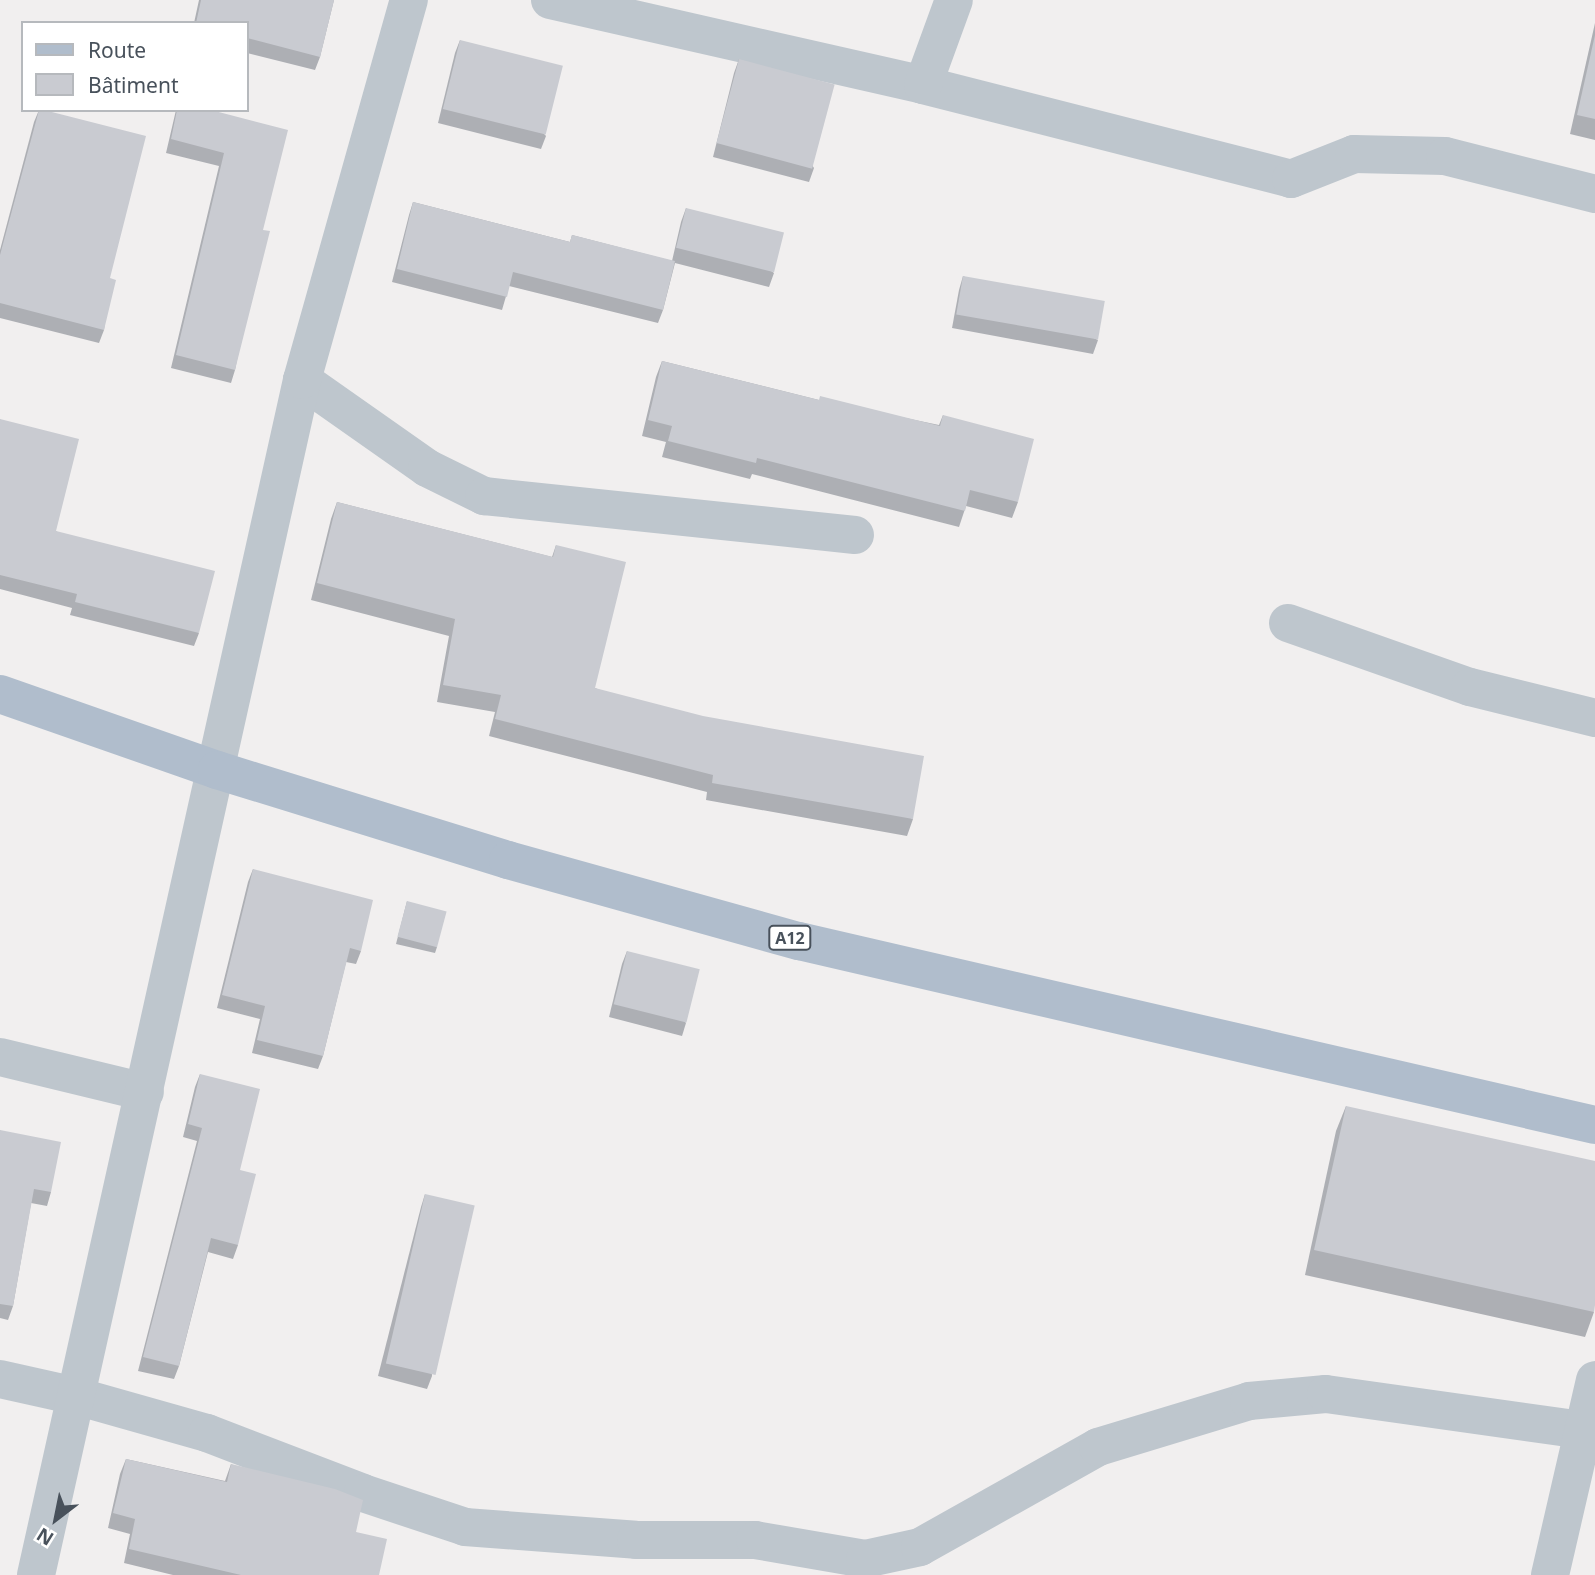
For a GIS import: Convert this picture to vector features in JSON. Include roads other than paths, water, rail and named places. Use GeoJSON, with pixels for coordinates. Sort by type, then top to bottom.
{"type":"FeatureCollection","features":[{"type":"Feature","properties":{"kind":"main road","name":"A12"},"geometry":{"type":"LineString","coordinates":[[0,694],[217,770],[508,860],[800,941],[1595,1125]]}},
{"type":"Feature","properties":{"kind":"street"},"geometry":{"type":"LineString","coordinates":[[36,1575],[302,380],[409,0]]}},
{"type":"Feature","properties":{"kind":"street"},"geometry":{"type":"LineString","coordinates":[[550,0],[923,85],[1291,179],[1354,155],[1445,156],[1595,194]]}},
{"type":"Feature","properties":{"kind":"street"},"geometry":{"type":"LineString","coordinates":[[923,85],[954,0]]}},
{"type":"Feature","properties":{"kind":"street"},"geometry":{"type":"LineString","coordinates":[[302,380],[427,468],[484,496],[855,536]]}},
{"type":"Feature","properties":{"kind":"street"},"geometry":{"type":"LineString","coordinates":[[1288,623],[1471,687],[1595,718]]}},
{"type":"Feature","properties":{"kind":"street"},"geometry":{"type":"LineString","coordinates":[[0,1058],[145,1092]]}},
{"type":"Feature","properties":{"kind":"street"},"geometry":{"type":"LineString","coordinates":[[0,1379],[76,1396],[207,1433],[363,1493],[465,1527],[636,1540],[755,1540],[865,1559],[920,1547],[1098,1447],[1249,1401],[1326,1394],[1582,1430]]}},
{"type":"Feature","properties":{"kind":"street"},"geometry":{"type":"LineString","coordinates":[[1550,1575],[1595,1380]]}}]}
